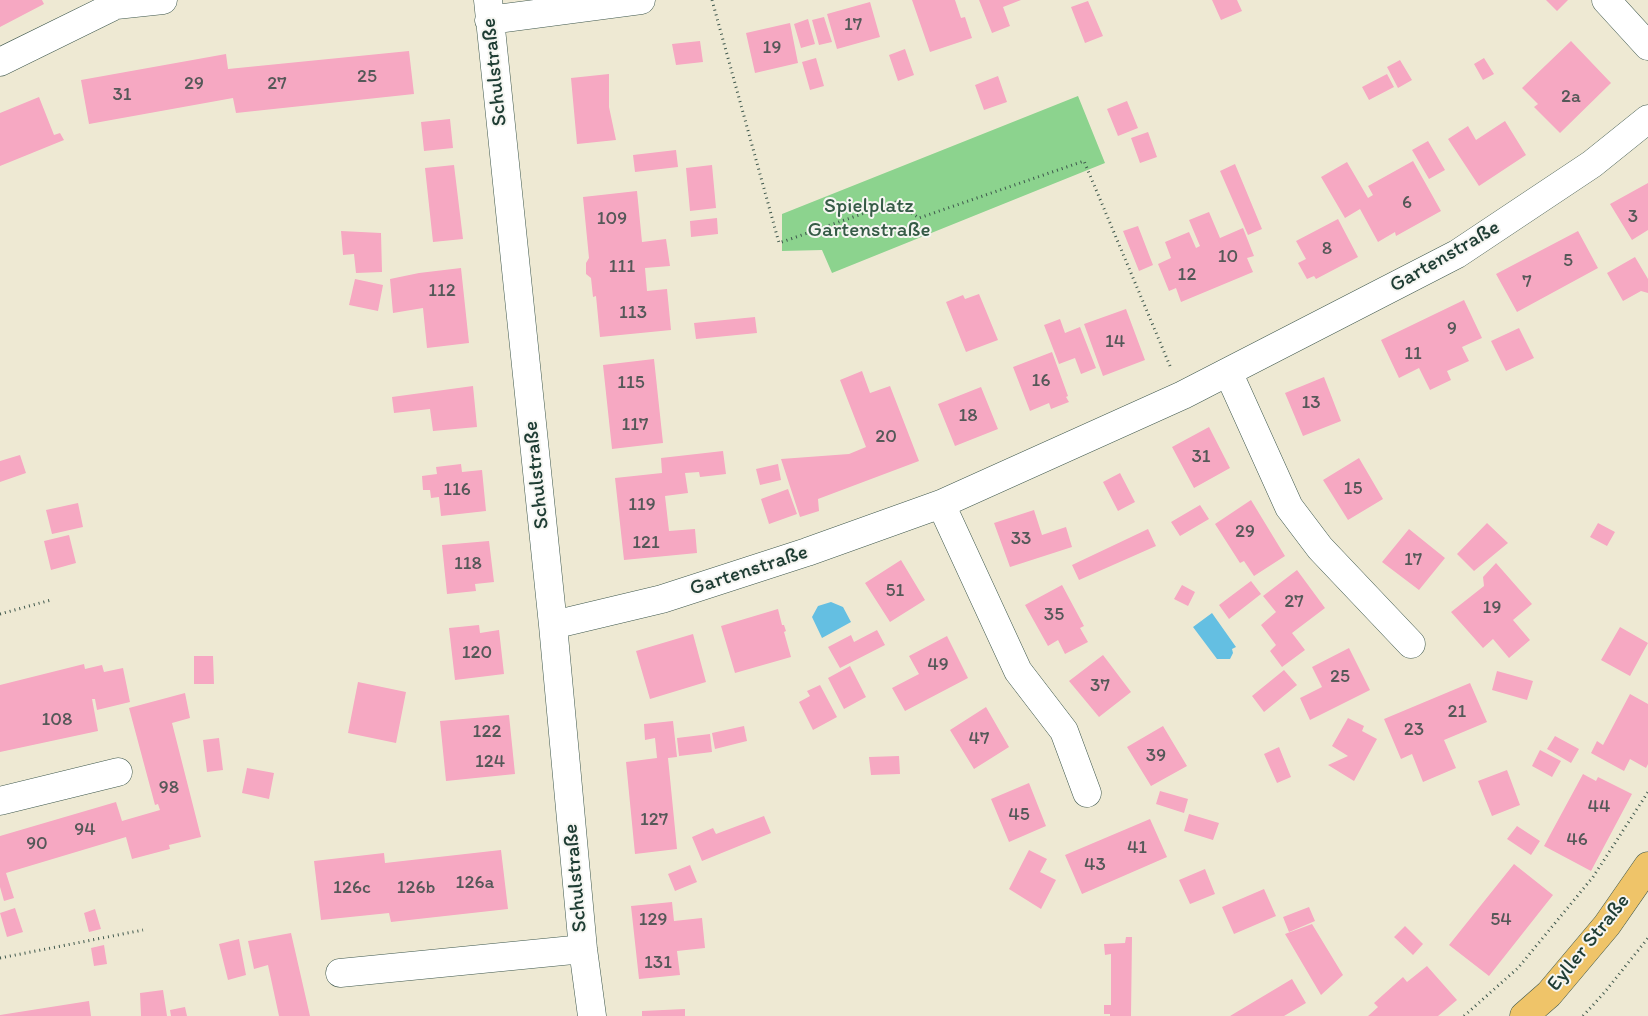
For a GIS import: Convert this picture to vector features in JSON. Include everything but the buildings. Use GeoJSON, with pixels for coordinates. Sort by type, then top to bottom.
{"type":"FeatureCollection","features":[{"type":"Feature","properties":{"kind":"main road","name":"Eyller Straße"},"geometry":{"type":"LineString","coordinates":[[1524,1016],[1549,994],[1607,925],[1648,866]]}},
{"type":"Feature","properties":{"kind":"street"},"geometry":{"type":"LineString","coordinates":[[0,62],[114,2],[163,0]]}},
{"type":"Feature","properties":{"kind":"street"},"geometry":{"type":"LineString","coordinates":[[488,10],[641,0]]}},
{"type":"Feature","properties":{"kind":"street"},"geometry":{"type":"LineString","coordinates":[[1606,0],[1648,46]]}},
{"type":"Feature","properties":{"kind":"street","name":"Schulstraße"},"geometry":{"type":"LineString","coordinates":[[488,10],[553,625],[583,950],[592,1016]]}},
{"type":"Feature","properties":{"kind":"street","name":"Gartenstraße"},"geometry":{"type":"LineString","coordinates":[[553,625],[662,599],[807,552],[941,504],[1183,396],[1229,374],[1457,254],[1592,164],[1648,120]]}},
{"type":"Feature","properties":{"kind":"street"},"geometry":{"type":"LineString","coordinates":[[1229,374],[1289,507],[1320,548],[1411,644]]}},
{"type":"Feature","properties":{"kind":"street"},"geometry":{"type":"LineString","coordinates":[[941,504],[1018,671],[1064,731],[1087,793]]}},
{"type":"Feature","properties":{"kind":"street"},"geometry":{"type":"LineString","coordinates":[[0,801],[118,772]]}},
{"type":"Feature","properties":{"kind":"street","name":"Schulstraße"},"geometry":{"type":"LineString","coordinates":[[340,973],[583,950]]}},
{"type":"Feature","properties":{"kind":"path"},"geometry":{"type":"LineString","coordinates":[[712,0],[779,243],[896,202],[919,218],[1084,161],[1183,396]]}},
{"type":"Feature","properties":{"kind":"path"},"geometry":{"type":"LineString","coordinates":[[0,614],[51,600]]}},
{"type":"Feature","properties":{"kind":"path"},"geometry":{"type":"LineString","coordinates":[[1464,1016],[1518,968],[1586,885],[1648,792]]}},
{"type":"Feature","properties":{"kind":"path"},"geometry":{"type":"LineString","coordinates":[[0,958],[143,930]]}},
{"type":"Feature","properties":{"kind":"path"},"geometry":{"type":"LineString","coordinates":[[1583,1016],[1604,994],[1648,938]]}},
{"type":"Feature","properties":{"kind":"green space","name":"Spielplatz Gartenstraße"},"geometry":{"type":"Polygon","coordinates":[[[1078,96],[1105,163],[832,273],[822,250],[782,251],[782,214],[1078,96]]]}},
{"type":"Feature","properties":{"kind":"water"},"geometry":{"type":"Polygon","coordinates":[[[831,602],[843,607],[851,622],[822,638],[812,617],[818,606],[831,602]]]}},
{"type":"Feature","properties":{"kind":"water"},"geometry":{"type":"Polygon","coordinates":[[[1212,613],[1236,647],[1232,649],[1233,653],[1230,659],[1217,659],[1193,627],[1212,613]]]}}]}
